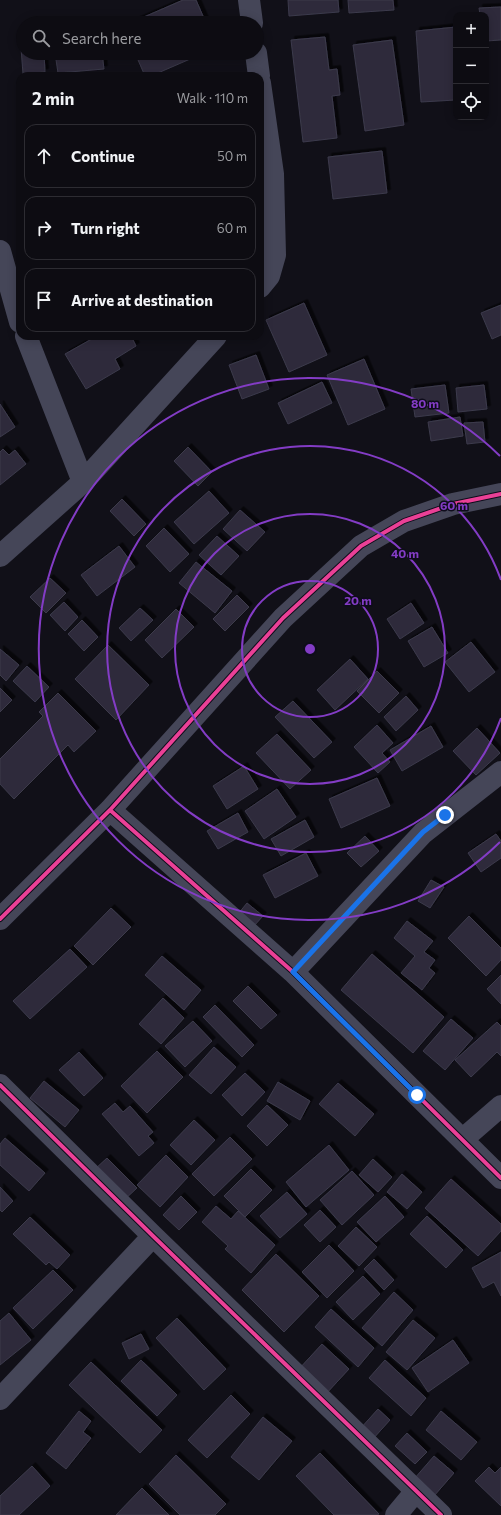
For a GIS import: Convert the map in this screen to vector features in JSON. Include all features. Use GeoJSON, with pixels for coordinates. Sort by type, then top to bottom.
{"type":"FeatureCollection","features":[{"type":"Feature","properties":{"kind":"street"},"geometry":{"type":"LineString","coordinates":[[249,0],[251,16]]}},
{"type":"Feature","properties":{"kind":"street"},"geometry":{"type":"LineString","coordinates":[[257,60],[258,72]]}},
{"type":"Feature","properties":{"kind":"street"},"geometry":{"type":"LineString","coordinates":[[264,113],[272,174],[275,255],[269,276],[264,282]]}},
{"type":"Feature","properties":{"kind":"street"},"geometry":{"type":"LineString","coordinates":[[0,252],[16,308]]}},
{"type":"Feature","properties":{"kind":"street"},"geometry":{"type":"LineString","coordinates":[[28,340],[82,482]]}},
{"type":"Feature","properties":{"kind":"street"},"geometry":{"type":"LineString","coordinates":[[0,556],[82,482],[212,340]]}},
{"type":"Feature","properties":{"kind":"street"},"geometry":{"type":"LineString","coordinates":[[0,919],[110,810],[283,618],[361,546],[404,521],[453,504],[501,494]]}},
{"type":"Feature","properties":{"kind":"street"},"geometry":{"type":"LineString","coordinates":[[293,972],[423,832],[501,772]]}},
{"type":"Feature","properties":{"kind":"street"},"geometry":{"type":"LineString","coordinates":[[110,810],[293,972],[501,1178]]}},
{"type":"Feature","properties":{"kind":"street"},"geometry":{"type":"LineString","coordinates":[[0,1085],[440,1515]]}},
{"type":"Feature","properties":{"kind":"street"},"geometry":{"type":"LineString","coordinates":[[462,1139],[501,1106]]}},
{"type":"Feature","properties":{"kind":"street"},"geometry":{"type":"LineString","coordinates":[[0,1399],[153,1236]]}},
{"type":"Feature","properties":{"kind":"street"},"geometry":{"type":"LineString","coordinates":[[396,1515],[416,1491]]}},
{"type":"Feature","properties":{"kind":"building"},"geometry":{"type":"Polygon","coordinates":[[[183,0],[196,0],[203,16],[146,16],[183,0]]]}},
{"type":"Feature","properties":{"kind":"building"},"geometry":{"type":"Polygon","coordinates":[[[288,0],[338,0],[339,12],[289,16],[288,0]]]}},
{"type":"Feature","properties":{"kind":"building"},"geometry":{"type":"Polygon","coordinates":[[[348,0],[393,0],[394,10],[349,13],[348,0]]]}},
{"type":"Feature","properties":{"kind":"building"},"geometry":{"type":"Polygon","coordinates":[[[501,7],[501,40],[489,41],[489,12],[480,12],[479,8],[501,7]]]}},
{"type":"Feature","properties":{"kind":"building"},"geometry":{"type":"Polygon","coordinates":[[[453,27],[453,100],[421,102],[416,31],[453,27]]]}},
{"type":"Feature","properties":{"kind":"building"},"geometry":{"type":"Polygon","coordinates":[[[325,37],[329,70],[337,69],[340,95],[332,96],[337,138],[303,142],[291,40],[325,37]]]}},
{"type":"Feature","properties":{"kind":"building"},"geometry":{"type":"Polygon","coordinates":[[[392,40],[404,125],[365,131],[353,45],[392,40]]]}},
{"type":"Feature","properties":{"kind":"building"},"geometry":{"type":"Polygon","coordinates":[[[22,60],[44,60],[45,72],[23,72],[22,60]]]}},
{"type":"Feature","properties":{"kind":"building"},"geometry":{"type":"Polygon","coordinates":[[[56,60],[103,60],[104,69],[58,72],[56,60]]]}},
{"type":"Feature","properties":{"kind":"building"},"geometry":{"type":"Polygon","coordinates":[[[138,60],[188,60],[160,72],[143,72],[138,60]]]}},
{"type":"Feature","properties":{"kind":"building"},"geometry":{"type":"Polygon","coordinates":[[[382,151],[387,193],[333,199],[328,157],[382,151]]]}},
{"type":"Feature","properties":{"kind":"building"},"geometry":{"type":"Polygon","coordinates":[[[304,303],[327,355],[289,372],[266,320],[304,303]]]}},
{"type":"Feature","properties":{"kind":"building"},"geometry":{"type":"Polygon","coordinates":[[[501,305],[501,335],[492,339],[481,313],[501,305]]]}},
{"type":"Feature","properties":{"kind":"building"},"geometry":{"type":"Polygon","coordinates":[[[90,340],[133,340],[136,346],[115,359],[120,369],[86,389],[65,354],[90,340]]]}},
{"type":"Feature","properties":{"kind":"building"},"geometry":{"type":"Polygon","coordinates":[[[256,355],[269,389],[242,399],[229,365],[256,355]]]}},
{"type":"Feature","properties":{"kind":"building"},"geometry":{"type":"Polygon","coordinates":[[[364,359],[385,409],[348,425],[327,375],[364,359]]]}},
{"type":"Feature","properties":{"kind":"building"},"geometry":{"type":"Polygon","coordinates":[[[322,382],[332,403],[288,424],[278,403],[322,382]]]}},
{"type":"Feature","properties":{"kind":"building"},"geometry":{"type":"Polygon","coordinates":[[[445,385],[449,413],[415,417],[411,389],[445,385]]]}},
{"type":"Feature","properties":{"kind":"building"},"geometry":{"type":"Polygon","coordinates":[[[484,385],[487,409],[458,412],[456,388],[484,385]]]}},
{"type":"Feature","properties":{"kind":"building"},"geometry":{"type":"Polygon","coordinates":[[[0,404],[15,427],[0,437],[0,404]]]}},
{"type":"Feature","properties":{"kind":"building"},"geometry":{"type":"Polygon","coordinates":[[[460,417],[463,436],[431,441],[428,422],[460,417]]]}},
{"type":"Feature","properties":{"kind":"building"},"geometry":{"type":"Polygon","coordinates":[[[483,422],[485,442],[467,444],[464,423],[483,422]]]}},
{"type":"Feature","properties":{"kind":"building"},"geometry":{"type":"Polygon","coordinates":[[[188,447],[212,472],[198,486],[174,461],[188,447]]]}},
{"type":"Feature","properties":{"kind":"building"},"geometry":{"type":"Polygon","coordinates":[[[3,449],[9,455],[15,450],[26,464],[0,485],[0,452],[3,449]]]}},
{"type":"Feature","properties":{"kind":"building"},"geometry":{"type":"Polygon","coordinates":[[[209,491],[229,513],[194,544],[174,522],[209,491]]]}},
{"type":"Feature","properties":{"kind":"building"},"geometry":{"type":"Polygon","coordinates":[[[122,499],[146,524],[134,536],[110,511],[122,499]]]}},
{"type":"Feature","properties":{"kind":"building"},"geometry":{"type":"Polygon","coordinates":[[[240,510],[265,532],[247,551],[223,529],[240,510]]]}},
{"type":"Feature","properties":{"kind":"building"},"geometry":{"type":"Polygon","coordinates":[[[164,528],[189,554],[170,572],[146,546],[164,528]]]}},
{"type":"Feature","properties":{"kind":"building"},"geometry":{"type":"Polygon","coordinates":[[[217,536],[239,556],[221,575],[199,555],[217,536]]]}},
{"type":"Feature","properties":{"kind":"building"},"geometry":{"type":"Polygon","coordinates":[[[119,546],[135,567],[97,596],[81,575],[119,546]]]}},
{"type":"Feature","properties":{"kind":"building"},"geometry":{"type":"Polygon","coordinates":[[[196,562],[232,591],[215,613],[179,583],[196,562]]]}},
{"type":"Feature","properties":{"kind":"building"},"geometry":{"type":"Polygon","coordinates":[[[50,578],[66,593],[46,613],[30,597],[50,578]]]}},
{"type":"Feature","properties":{"kind":"building"},"geometry":{"type":"Polygon","coordinates":[[[237,595],[249,607],[225,631],[213,619],[237,595]]]}},
{"type":"Feature","properties":{"kind":"building"},"geometry":{"type":"Polygon","coordinates":[[[64,602],[78,617],[65,631],[50,615],[64,602]]]}},
{"type":"Feature","properties":{"kind":"building"},"geometry":{"type":"Polygon","coordinates":[[[411,603],[424,623],[400,639],[387,619],[411,603]]]}},
{"type":"Feature","properties":{"kind":"building"},"geometry":{"type":"Polygon","coordinates":[[[140,608],[153,620],[131,641],[119,628],[140,608]]]}},
{"type":"Feature","properties":{"kind":"building"},"geometry":{"type":"Polygon","coordinates":[[[176,609],[194,627],[162,658],[145,640],[176,609]]]}},
{"type":"Feature","properties":{"kind":"building"},"geometry":{"type":"Polygon","coordinates":[[[82,620],[98,637],[84,651],[68,634],[82,620]]]}},
{"type":"Feature","properties":{"kind":"building"},"geometry":{"type":"Polygon","coordinates":[[[432,627],[448,653],[424,667],[408,641],[432,627]]]}},
{"type":"Feature","properties":{"kind":"building"},"geometry":{"type":"Polygon","coordinates":[[[471,642],[495,672],[469,692],[445,662],[471,642]]]}},
{"type":"Feature","properties":{"kind":"building"},"geometry":{"type":"Polygon","coordinates":[[[108,645],[149,685],[116,720],[75,679],[108,645]]]}},
{"type":"Feature","properties":{"kind":"building"},"geometry":{"type":"Polygon","coordinates":[[[0,649],[19,665],[6,681],[0,675],[0,649]]]}},
{"type":"Feature","properties":{"kind":"building"},"geometry":{"type":"Polygon","coordinates":[[[350,659],[368,679],[335,710],[317,690],[350,659]]]}},
{"type":"Feature","properties":{"kind":"building"},"geometry":{"type":"Polygon","coordinates":[[[27,666],[49,687],[35,702],[13,681],[27,666]]]}},
{"type":"Feature","properties":{"kind":"building"},"geometry":{"type":"Polygon","coordinates":[[[377,671],[399,693],[379,713],[357,691],[377,671]]]}},
{"type":"Feature","properties":{"kind":"building"},"geometry":{"type":"Polygon","coordinates":[[[0,688],[12,700],[0,712],[0,688]]]}},
{"type":"Feature","properties":{"kind":"building"},"geometry":{"type":"Polygon","coordinates":[[[58,693],[96,731],[74,752],[68,745],[14,799],[0,784],[0,759],[43,716],[39,712],[58,693]]]}},
{"type":"Feature","properties":{"kind":"building"},"geometry":{"type":"Polygon","coordinates":[[[406,696],[418,710],[396,731],[384,717],[406,696]]]}},
{"type":"Feature","properties":{"kind":"building"},"geometry":{"type":"Polygon","coordinates":[[[293,701],[332,742],[314,758],[275,717],[293,701]]]}},
{"type":"Feature","properties":{"kind":"building"},"geometry":{"type":"Polygon","coordinates":[[[377,725],[393,743],[382,753],[390,762],[378,773],[354,747],[377,725]]]}},
{"type":"Feature","properties":{"kind":"building"},"geometry":{"type":"Polygon","coordinates":[[[431,726],[443,747],[402,771],[390,750],[431,726]]]}},
{"type":"Feature","properties":{"kind":"building"},"geometry":{"type":"Polygon","coordinates":[[[477,728],[500,753],[476,775],[453,751],[477,728]]]}},
{"type":"Feature","properties":{"kind":"building"},"geometry":{"type":"Polygon","coordinates":[[[277,734],[311,770],[290,789],[256,753],[277,734]]]}},
{"type":"Feature","properties":{"kind":"building"},"geometry":{"type":"Polygon","coordinates":[[[244,766],[258,789],[227,809],[213,786],[244,766]]]}},
{"type":"Feature","properties":{"kind":"building"},"geometry":{"type":"Polygon","coordinates":[[[377,778],[390,806],[341,828],[329,799],[377,778]]]}},
{"type":"Feature","properties":{"kind":"building"},"geometry":{"type":"Polygon","coordinates":[[[277,789],[296,817],[264,839],[245,811],[277,789]]]}},
{"type":"Feature","properties":{"kind":"building"},"geometry":{"type":"Polygon","coordinates":[[[238,813],[248,832],[218,849],[207,831],[238,813]]]}},
{"type":"Feature","properties":{"kind":"building"},"geometry":{"type":"Polygon","coordinates":[[[305,820],[314,837],[281,856],[271,839],[305,820]]]}},
{"type":"Feature","properties":{"kind":"building"},"geometry":{"type":"Polygon","coordinates":[[[496,834],[501,841],[501,858],[481,872],[468,853],[496,834]]]}},
{"type":"Feature","properties":{"kind":"building"},"geometry":{"type":"Polygon","coordinates":[[[365,836],[379,851],[361,867],[347,853],[365,836]]]}},
{"type":"Feature","properties":{"kind":"building"},"geometry":{"type":"Polygon","coordinates":[[[306,853],[318,876],[275,898],[263,875],[306,853]]]}},
{"type":"Feature","properties":{"kind":"building"},"geometry":{"type":"Polygon","coordinates":[[[431,880],[444,887],[430,908],[418,901],[431,880]]]}},
{"type":"Feature","properties":{"kind":"building"},"geometry":{"type":"Polygon","coordinates":[[[247,903],[263,916],[253,927],[238,914],[247,903]]]}},
{"type":"Feature","properties":{"kind":"building"},"geometry":{"type":"Polygon","coordinates":[[[111,908],[131,927],[93,965],[74,946],[111,908]]]}},
{"type":"Feature","properties":{"kind":"building"},"geometry":{"type":"Polygon","coordinates":[[[469,916],[501,948],[501,960],[486,976],[448,938],[469,916]]]}},
{"type":"Feature","properties":{"kind":"building"},"geometry":{"type":"Polygon","coordinates":[[[407,921],[433,941],[424,952],[435,960],[429,968],[435,973],[422,990],[401,973],[415,956],[394,938],[407,921]]]}},
{"type":"Feature","properties":{"kind":"building"},"geometry":{"type":"Polygon","coordinates":[[[70,949],[87,967],[30,1019],[13,1001],[70,949]]]}},
{"type":"Feature","properties":{"kind":"building"},"geometry":{"type":"Polygon","coordinates":[[[372,954],[444,1017],[413,1053],[341,990],[372,954]]]}},
{"type":"Feature","properties":{"kind":"building"},"geometry":{"type":"Polygon","coordinates":[[[162,956],[201,990],[184,1010],[145,975],[162,956]]]}},
{"type":"Feature","properties":{"kind":"building"},"geometry":{"type":"Polygon","coordinates":[[[501,975],[501,1004],[487,989],[501,975]]]}},
{"type":"Feature","properties":{"kind":"building"},"geometry":{"type":"Polygon","coordinates":[[[248,986],[277,1015],[261,1029],[233,1001],[248,986]]]}},
{"type":"Feature","properties":{"kind":"building"},"geometry":{"type":"Polygon","coordinates":[[[163,998],[184,1018],[161,1044],[139,1024],[163,998]]]}},
{"type":"Feature","properties":{"kind":"building"},"geometry":{"type":"Polygon","coordinates":[[[215,1005],[254,1045],[242,1057],[203,1017],[215,1005]]]}},
{"type":"Feature","properties":{"kind":"building"},"geometry":{"type":"Polygon","coordinates":[[[451,1019],[473,1038],[445,1070],[423,1051],[451,1019]]]}},
{"type":"Feature","properties":{"kind":"building"},"geometry":{"type":"Polygon","coordinates":[[[193,1021],[212,1041],[185,1067],[165,1046],[193,1021]]]}},
{"type":"Feature","properties":{"kind":"building"},"geometry":{"type":"Polygon","coordinates":[[[497,1022],[501,1026],[501,1056],[497,1052],[471,1077],[455,1060],[497,1022]]]}},
{"type":"Feature","properties":{"kind":"building"},"geometry":{"type":"Polygon","coordinates":[[[214,1047],[236,1067],[211,1094],[189,1075],[214,1047]]]}},
{"type":"Feature","properties":{"kind":"building"},"geometry":{"type":"Polygon","coordinates":[[[157,1051],[183,1077],[147,1113],[121,1086],[157,1051]]]}},
{"type":"Feature","properties":{"kind":"building"},"geometry":{"type":"Polygon","coordinates":[[[79,1052],[103,1078],[84,1096],[59,1070],[79,1052]]]}},
{"type":"Feature","properties":{"kind":"building"},"geometry":{"type":"Polygon","coordinates":[[[245,1073],[265,1092],[242,1116],[222,1095],[245,1073]]]}},
{"type":"Feature","properties":{"kind":"building"},"geometry":{"type":"Polygon","coordinates":[[[44,1081],[79,1110],[65,1127],[30,1098],[44,1081]]]}},
{"type":"Feature","properties":{"kind":"building"},"geometry":{"type":"Polygon","coordinates":[[[278,1082],[310,1101],[300,1120],[267,1101],[278,1082]]]}},
{"type":"Feature","properties":{"kind":"building"},"geometry":{"type":"Polygon","coordinates":[[[338,1083],[374,1114],[355,1136],[319,1104],[338,1083]]]}},
{"type":"Feature","properties":{"kind":"building"},"geometry":{"type":"Polygon","coordinates":[[[115,1103],[123,1112],[130,1106],[153,1132],[148,1136],[154,1143],[139,1156],[102,1114],[115,1103]]]}},
{"type":"Feature","properties":{"kind":"building"},"geometry":{"type":"Polygon","coordinates":[[[267,1105],[288,1125],[267,1146],[247,1126],[267,1105]]]}},
{"type":"Feature","properties":{"kind":"building"},"geometry":{"type":"Polygon","coordinates":[[[194,1120],[215,1140],[191,1165],[170,1145],[194,1120]]]}},
{"type":"Feature","properties":{"kind":"building"},"geometry":{"type":"Polygon","coordinates":[[[230,1137],[252,1159],[214,1196],[192,1174],[230,1137]]]}},
{"type":"Feature","properties":{"kind":"building"},"geometry":{"type":"Polygon","coordinates":[[[5,1138],[45,1173],[29,1191],[0,1165],[0,1144],[5,1138]]]}},
{"type":"Feature","properties":{"kind":"building"},"geometry":{"type":"Polygon","coordinates":[[[329,1145],[349,1170],[306,1207],[286,1182],[329,1145]]]}},
{"type":"Feature","properties":{"kind":"building"},"geometry":{"type":"Polygon","coordinates":[[[166,1155],[188,1177],[160,1207],[137,1185],[166,1155]]]}},
{"type":"Feature","properties":{"kind":"building"},"geometry":{"type":"Polygon","coordinates":[[[107,1158],[137,1188],[123,1201],[94,1170],[107,1158]]]}},
{"type":"Feature","properties":{"kind":"building"},"geometry":{"type":"Polygon","coordinates":[[[373,1159],[392,1177],[378,1192],[359,1175],[373,1159]]]}},
{"type":"Feature","properties":{"kind":"building"},"geometry":{"type":"Polygon","coordinates":[[[251,1169],[272,1190],[245,1217],[224,1196],[251,1169]]]}},
{"type":"Feature","properties":{"kind":"building"},"geometry":{"type":"Polygon","coordinates":[[[352,1171],[374,1195],[342,1225],[320,1200],[352,1171]]]}},
{"type":"Feature","properties":{"kind":"building"},"geometry":{"type":"Polygon","coordinates":[[[402,1174],[422,1192],[407,1209],[387,1192],[402,1174]]]}},
{"type":"Feature","properties":{"kind":"building"},"geometry":{"type":"Polygon","coordinates":[[[451,1179],[501,1224],[501,1231],[478,1256],[425,1208],[451,1179]]]}},
{"type":"Feature","properties":{"kind":"building"},"geometry":{"type":"Polygon","coordinates":[[[0,1187],[13,1201],[2,1212],[0,1210],[0,1187]]]}},
{"type":"Feature","properties":{"kind":"building"},"geometry":{"type":"Polygon","coordinates":[[[287,1192],[307,1214],[280,1238],[260,1216],[287,1192]]]}},
{"type":"Feature","properties":{"kind":"building"},"geometry":{"type":"Polygon","coordinates":[[[181,1196],[197,1212],[179,1230],[163,1215],[181,1196]]]}},
{"type":"Feature","properties":{"kind":"building"},"geometry":{"type":"Polygon","coordinates":[[[385,1196],[404,1217],[376,1242],[357,1222],[385,1196]]]}},
{"type":"Feature","properties":{"kind":"building"},"geometry":{"type":"Polygon","coordinates":[[[216,1206],[231,1219],[238,1211],[275,1245],[251,1273],[225,1249],[228,1246],[202,1222],[216,1206]]]}},
{"type":"Feature","properties":{"kind":"building"},"geometry":{"type":"Polygon","coordinates":[[[320,1210],[336,1227],[320,1242],[304,1225],[320,1210]]]}},
{"type":"Feature","properties":{"kind":"building"},"geometry":{"type":"Polygon","coordinates":[[[427,1216],[463,1250],[446,1268],[410,1234],[427,1216]]]}},
{"type":"Feature","properties":{"kind":"building"},"geometry":{"type":"Polygon","coordinates":[[[30,1217],[70,1255],[57,1269],[49,1262],[46,1265],[13,1234],[30,1217]]]}},
{"type":"Feature","properties":{"kind":"building"},"geometry":{"type":"Polygon","coordinates":[[[356,1227],[377,1247],[359,1266],[338,1246],[356,1227]]]}},
{"type":"Feature","properties":{"kind":"building"},"geometry":{"type":"Polygon","coordinates":[[[329,1245],[354,1271],[327,1298],[302,1272],[329,1245]]]}},
{"type":"Feature","properties":{"kind":"building"},"geometry":{"type":"Polygon","coordinates":[[[501,1252],[501,1296],[494,1282],[483,1288],[472,1268],[501,1252]]]}},
{"type":"Feature","properties":{"kind":"building"},"geometry":{"type":"Polygon","coordinates":[[[276,1254],[319,1296],[284,1332],[242,1290],[276,1254]]]}},
{"type":"Feature","properties":{"kind":"building"},"geometry":{"type":"Polygon","coordinates":[[[374,1259],[394,1280],[384,1290],[364,1269],[374,1259]]]}},
{"type":"Feature","properties":{"kind":"building"},"geometry":{"type":"Polygon","coordinates":[[[53,1270],[73,1290],[33,1329],[13,1308],[53,1270]]]}},
{"type":"Feature","properties":{"kind":"building"},"geometry":{"type":"Polygon","coordinates":[[[363,1276],[380,1294],[353,1320],[336,1302],[363,1276]]]}},
{"type":"Feature","properties":{"kind":"building"},"geometry":{"type":"Polygon","coordinates":[[[394,1292],[413,1310],[382,1346],[362,1328],[394,1292]]]}},
{"type":"Feature","properties":{"kind":"building"},"geometry":{"type":"Polygon","coordinates":[[[331,1309],[374,1348],[358,1367],[315,1327],[331,1309]]]}},
{"type":"Feature","properties":{"kind":"building"},"geometry":{"type":"Polygon","coordinates":[[[9,1313],[31,1340],[0,1365],[0,1321],[9,1313]]]}},
{"type":"Feature","properties":{"kind":"building"},"geometry":{"type":"Polygon","coordinates":[[[177,1318],[226,1369],[204,1390],[156,1338],[177,1318]]]}},
{"type":"Feature","properties":{"kind":"building"},"geometry":{"type":"Polygon","coordinates":[[[413,1320],[435,1338],[407,1370],[386,1352],[413,1320]]]}},
{"type":"Feature","properties":{"kind":"building"},"geometry":{"type":"Polygon","coordinates":[[[141,1334],[149,1349],[129,1359],[122,1343],[141,1334]]]}},
{"type":"Feature","properties":{"kind":"building"},"geometry":{"type":"Polygon","coordinates":[[[453,1340],[469,1363],[428,1392],[412,1368],[453,1340]]]}},
{"type":"Feature","properties":{"kind":"building"},"geometry":{"type":"Polygon","coordinates":[[[322,1344],[349,1369],[325,1395],[298,1370],[322,1344]]]}},
{"type":"Feature","properties":{"kind":"building"},"geometry":{"type":"Polygon","coordinates":[[[141,1360],[177,1395],[157,1416],[121,1381],[141,1360]]]}},
{"type":"Feature","properties":{"kind":"building"},"geometry":{"type":"Polygon","coordinates":[[[385,1360],[426,1398],[411,1416],[369,1378],[385,1360]]]}},
{"type":"Feature","properties":{"kind":"building"},"geometry":{"type":"Polygon","coordinates":[[[91,1362],[162,1430],[140,1453],[69,1385],[91,1362]]]}},
{"type":"Feature","properties":{"kind":"building"},"geometry":{"type":"Polygon","coordinates":[[[231,1395],[250,1414],[207,1458],[188,1440],[231,1395]]]}},
{"type":"Feature","properties":{"kind":"building"},"geometry":{"type":"Polygon","coordinates":[[[378,1409],[390,1420],[372,1440],[360,1429],[378,1409]]]}},
{"type":"Feature","properties":{"kind":"building"},"geometry":{"type":"Polygon","coordinates":[[[79,1411],[91,1421],[83,1432],[91,1438],[66,1469],[46,1453],[79,1411]]]}},
{"type":"Feature","properties":{"kind":"building"},"geometry":{"type":"Polygon","coordinates":[[[441,1411],[477,1442],[461,1460],[426,1430],[441,1411]]]}},
{"type":"Feature","properties":{"kind":"building"},"geometry":{"type":"Polygon","coordinates":[[[263,1417],[292,1441],[259,1480],[231,1457],[263,1417]]]}},
{"type":"Feature","properties":{"kind":"building"},"geometry":{"type":"Polygon","coordinates":[[[407,1433],[427,1452],[415,1464],[395,1446],[407,1433]]]}},
{"type":"Feature","properties":{"kind":"building"},"geometry":{"type":"Polygon","coordinates":[[[320,1453],[379,1514],[334,1515],[296,1476],[320,1453]]]}},
{"type":"Feature","properties":{"kind":"building"},"geometry":{"type":"Polygon","coordinates":[[[176,1455],[226,1504],[215,1515],[180,1515],[149,1484],[176,1455]]]}},
{"type":"Feature","properties":{"kind":"building"},"geometry":{"type":"Polygon","coordinates":[[[434,1456],[454,1473],[434,1496],[414,1479],[434,1456]]]}},
{"type":"Feature","properties":{"kind":"building"},"geometry":{"type":"Polygon","coordinates":[[[32,1466],[50,1486],[19,1515],[0,1515],[0,1496],[32,1466]]]}},
{"type":"Feature","properties":{"kind":"building"},"geometry":{"type":"Polygon","coordinates":[[[489,1467],[495,1473],[501,1467],[501,1506],[475,1481],[489,1467]]]}},
{"type":"Feature","properties":{"kind":"building"},"geometry":{"type":"Polygon","coordinates":[[[142,1488],[169,1515],[116,1515],[142,1488]]]}},
{"type":"Feature","properties":{"kind":"cycle path"},"geometry":{"type":"LineString","coordinates":[[0,919],[110,810],[283,618],[361,546],[404,521],[453,504],[501,494]]}},
{"type":"Feature","properties":{"kind":"cycle path"},"geometry":{"type":"LineString","coordinates":[[110,810],[293,972],[501,1178]]}},
{"type":"Feature","properties":{"kind":"cycle path"},"geometry":{"type":"LineString","coordinates":[[0,1085],[153,1236],[441,1515]]}},
{"type":"Feature","properties":{"kind":"route"},"geometry":{"type":"LineString","coordinates":[[417,1095],[293,972],[423,832],[445,815]]}}]}
